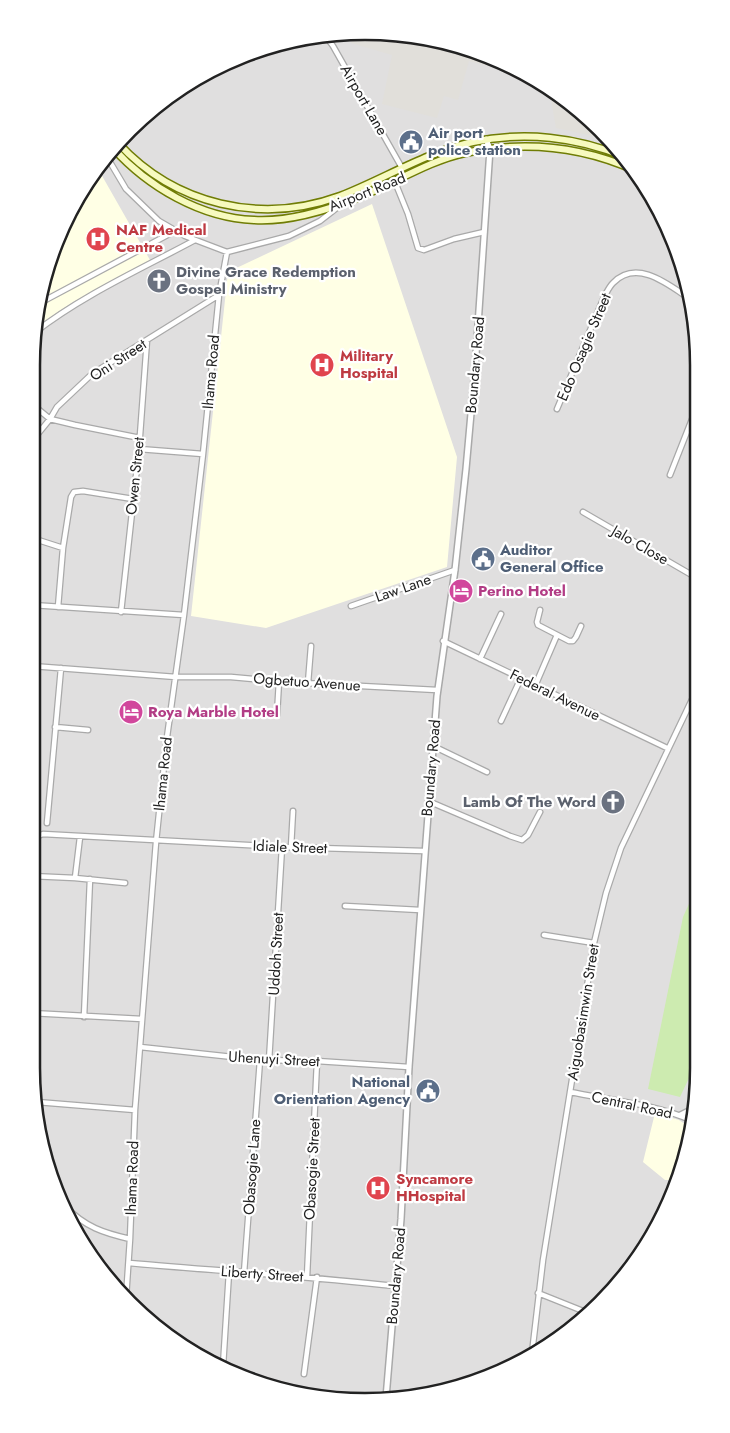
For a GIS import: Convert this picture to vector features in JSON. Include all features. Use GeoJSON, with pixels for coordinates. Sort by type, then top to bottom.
{"type":"FeatureCollection","features":[{"type":"Feature","properties":{"kind":"main road","name":"Airport Road"},"geometry":{"type":"LineString","coordinates":[[123,149],[148,170],[172,185],[212,202],[242,209],[271,210],[314,204],[341,196],[450,148],[486,139],[514,136],[556,138],[578,141],[610,152]]}},
{"type":"Feature","properties":{"kind":"main road","name":"Airport Road"},"geometry":{"type":"LineString","coordinates":[[119,153],[141,174],[191,205],[225,216],[254,220],[278,219],[322,211],[464,153],[508,146],[573,150],[622,165]]}},
{"type":"Feature","properties":{"kind":"main road"},"geometry":{"type":"LineString","coordinates":[[341,196],[343,204]]}},
{"type":"Feature","properties":{"kind":"street","name":"Airport Lane"},"geometry":{"type":"LineString","coordinates":[[330,42],[402,168]]}},
{"type":"Feature","properties":{"kind":"street","name":"Boundary Road"},"geometry":{"type":"LineString","coordinates":[[386,1392],[428,800],[443,641],[455,570],[476,369],[490,150],[486,139]]}},
{"type":"Feature","properties":{"kind":"street"},"geometry":{"type":"LineString","coordinates":[[111,163],[126,189],[159,221],[175,231],[227,252],[289,236],[320,221],[343,204]]}},
{"type":"Feature","properties":{"kind":"street"},"geometry":{"type":"LineString","coordinates":[[395,182],[418,248],[424,250],[454,239],[484,232]]}},
{"type":"Feature","properties":{"kind":"street"},"geometry":{"type":"LineString","coordinates":[[47,299],[175,231]]}},
{"type":"Feature","properties":{"kind":"street"},"geometry":{"type":"LineString","coordinates":[[43,326],[101,290],[195,240]]}},
{"type":"Feature","properties":{"kind":"street","name":"Ihama Road"},"geometry":{"type":"LineString","coordinates":[[127,1289],[135,1110],[156,842],[167,737],[203,454],[219,295],[227,252]]}},
{"type":"Feature","properties":{"kind":"street","name":"Edo Osagie Street"},"geometry":{"type":"LineString","coordinates":[[557,409],[604,296],[612,283],[624,275],[636,273],[652,276],[682,294]]}},
{"type":"Feature","properties":{"kind":"street","name":"Oni Street"},"geometry":{"type":"LineString","coordinates":[[40,431],[57,407],[92,374],[219,295]]}},
{"type":"Feature","properties":{"kind":"street","name":"Owen Street"},"geometry":{"type":"LineString","coordinates":[[121,612],[139,449],[147,340]]}},
{"type":"Feature","properties":{"kind":"street"},"geometry":{"type":"LineString","coordinates":[[40,411],[50,419],[140,438]]}},
{"type":"Feature","properties":{"kind":"street"},"geometry":{"type":"LineString","coordinates":[[670,475],[690,424]]}},
{"type":"Feature","properties":{"kind":"street"},"geometry":{"type":"LineString","coordinates":[[139,449],[203,454]]}},
{"type":"Feature","properties":{"kind":"street"},"geometry":{"type":"LineString","coordinates":[[58,608],[63,548],[71,497],[74,492],[83,491],[133,499]]}},
{"type":"Feature","properties":{"kind":"street","name":"Jalo Close"},"geometry":{"type":"LineString","coordinates":[[582,512],[690,574]]}},
{"type":"Feature","properties":{"kind":"street"},"geometry":{"type":"LineString","coordinates":[[40,541],[63,548]]}},
{"type":"Feature","properties":{"kind":"street","name":"Law Lane"},"geometry":{"type":"LineString","coordinates":[[351,606],[455,570]]}},
{"type":"Feature","properties":{"kind":"street"},"geometry":{"type":"LineString","coordinates":[[40,606],[184,615]]}},
{"type":"Feature","properties":{"kind":"street"},"geometry":{"type":"LineString","coordinates":[[540,610],[538,625],[557,635],[573,641],[580,626]]}},
{"type":"Feature","properties":{"kind":"street"},"geometry":{"type":"LineString","coordinates":[[480,659],[501,614]]}},
{"type":"Feature","properties":{"kind":"street"},"geometry":{"type":"LineString","coordinates":[[535,686],[557,635]]}},
{"type":"Feature","properties":{"kind":"street","name":"Federal Avenue"},"geometry":{"type":"LineString","coordinates":[[443,641],[667,748]]}},
{"type":"Feature","properties":{"kind":"street"},"geometry":{"type":"LineString","coordinates":[[308,683],[310,646]]}},
{"type":"Feature","properties":{"kind":"street","name":"Ogbetuo Avenue"},"geometry":{"type":"LineString","coordinates":[[40,667],[176,677],[231,677],[438,690]]}},
{"type":"Feature","properties":{"kind":"street"},"geometry":{"type":"LineString","coordinates":[[48,823],[61,668]]}},
{"type":"Feature","properties":{"kind":"street"},"geometry":{"type":"LineString","coordinates":[[501,722],[521,678]]}},
{"type":"Feature","properties":{"kind":"street"},"geometry":{"type":"LineString","coordinates":[[277,715],[279,681]]}},
{"type":"Feature","properties":{"kind":"street","name":"Aiguobasimwin Street"},"geometry":{"type":"LineString","coordinates":[[533,1346],[538,1293],[594,943],[606,892],[621,848],[690,703]]}},
{"type":"Feature","properties":{"kind":"street"},"geometry":{"type":"LineString","coordinates":[[55,727],[88,730]]}},
{"type":"Feature","properties":{"kind":"street"},"geometry":{"type":"LineString","coordinates":[[433,746],[487,772]]}},
{"type":"Feature","properties":{"kind":"street"},"geometry":{"type":"LineString","coordinates":[[428,800],[522,840],[528,835],[540,812]]}},
{"type":"Feature","properties":{"kind":"street"},"geometry":{"type":"LineString","coordinates":[[291,847],[293,811]]}},
{"type":"Feature","properties":{"kind":"street","name":"Idiale Street"},"geometry":{"type":"LineString","coordinates":[[40,835],[156,842],[424,851]]}},
{"type":"Feature","properties":{"kind":"street"},"geometry":{"type":"LineString","coordinates":[[75,878],[80,837]]}},
{"type":"Feature","properties":{"kind":"street","name":"Uddoh Street"},"geometry":{"type":"LineString","coordinates":[[270,1061],[282,847]]}},
{"type":"Feature","properties":{"kind":"street"},"geometry":{"type":"LineString","coordinates":[[40,876],[125,883]]}},
{"type":"Feature","properties":{"kind":"street"},"geometry":{"type":"LineString","coordinates":[[84,1017],[90,879]]}},
{"type":"Feature","properties":{"kind":"street"},"geometry":{"type":"LineString","coordinates":[[345,906],[420,910]]}},
{"type":"Feature","properties":{"kind":"street"},"geometry":{"type":"LineString","coordinates":[[544,935],[594,943]]}},
{"type":"Feature","properties":{"kind":"street"},"geometry":{"type":"LineString","coordinates":[[40,1014],[142,1019]]}},
{"type":"Feature","properties":{"kind":"street","name":"Uhenuyi Street"},"geometry":{"type":"LineString","coordinates":[[140,1047],[270,1061],[317,1061],[409,1068]]}},
{"type":"Feature","properties":{"kind":"street","name":"Obasogie Lane"},"geometry":{"type":"LineString","coordinates":[[244,1273],[260,1060]]}},
{"type":"Feature","properties":{"kind":"street","name":"Obasogie Street"},"geometry":{"type":"LineString","coordinates":[[307,1277],[317,1061]]}},
{"type":"Feature","properties":{"kind":"street","name":"Central Road"},"geometry":{"type":"LineString","coordinates":[[570,1092],[642,1106],[686,1118]]}},
{"type":"Feature","properties":{"kind":"street"},"geometry":{"type":"LineString","coordinates":[[42,1102],[135,1110]]}},
{"type":"Feature","properties":{"kind":"street"},"geometry":{"type":"LineString","coordinates":[[680,1115],[687,1112]]}},
{"type":"Feature","properties":{"kind":"street"},"geometry":{"type":"LineString","coordinates":[[77,1218],[100,1232],[130,1239]]}},
{"type":"Feature","properties":{"kind":"street","name":"Liberty Street"},"geometry":{"type":"LineString","coordinates":[[129,1264],[317,1277],[395,1286]]}},
{"type":"Feature","properties":{"kind":"street"},"geometry":{"type":"LineString","coordinates":[[223,1360],[229,1272]]}},
{"type":"Feature","properties":{"kind":"street"},"geometry":{"type":"LineString","coordinates":[[304,1374],[317,1277]]}},
{"type":"Feature","properties":{"kind":"street"},"geometry":{"type":"LineString","coordinates":[[538,1293],[581,1310]]}},
{"type":"Feature","properties":{"kind":"shaded area"},"geometry":{"type":"Polygon","coordinates":[[[365,40],[428,46],[469,57],[489,65],[528,84],[563,107],[595,135],[623,167],[656,221],[673,261],[684,302],[690,365],[690,1068],[684,1131],[673,1172],[665,1192],[646,1230],[623,1266],[595,1298],[563,1326],[528,1349],[469,1376],[428,1387],[365,1393],[302,1387],[261,1376],[202,1349],[167,1326],[135,1298],[95,1249],[65,1192],[57,1172],[46,1131],[41,1089],[40,365],[46,302],[57,261],[65,241],[95,184],[135,135],[184,95],[241,65],[261,57],[302,46],[365,40]]]}},
{"type":"Feature","properties":{"kind":"shaded area"},"geometry":{"type":"Polygon","coordinates":[[[365,40],[428,46],[469,57],[495,68],[469,61],[458,100],[444,96],[437,118],[382,104],[392,55],[351,43],[352,41],[365,40]]]}},
{"type":"Feature","properties":{"kind":"shaded area"},"geometry":{"type":"Polygon","coordinates":[[[551,98],[597,137],[556,128],[551,98]]]}},
{"type":"Feature","properties":{"kind":"shaded area","name":"NAF Medical Centre"},"geometry":{"type":"Polygon","coordinates":[[[101,175],[150,260],[73,302],[43,322],[46,302],[57,261],[74,221],[101,175]]]}},
{"type":"Feature","properties":{"kind":"shaded area","name":"Military Hospital"},"geometry":{"type":"Polygon","coordinates":[[[372,204],[457,457],[447,567],[266,628],[191,616],[228,272],[372,204]]]}},
{"type":"Feature","properties":{"kind":"shaded area"},"geometry":{"type":"Polygon","coordinates":[[[655,1113],[679,1120],[685,1124],[679,1152],[670,1180],[665,1180],[643,1162],[655,1113]]]}},
{"type":"Feature","properties":{"kind":"green space"},"geometry":{"type":"Polygon","coordinates":[[[690,902],[690,1077],[680,1097],[648,1089],[683,917],[690,902]]]}},
{"type":"Feature","properties":{"kind":"place","name":"Air port police station"},"geometry":{"type":"Point","coordinates":[411,142]}},
{"type":"Feature","properties":{"kind":"place","name":"NAF Medical Centre"},"geometry":{"type":"Point","coordinates":[98,239]}},
{"type":"Feature","properties":{"kind":"place","name":"Divine Grace Redemption Gospel Ministry"},"geometry":{"type":"Point","coordinates":[159,281]}},
{"type":"Feature","properties":{"kind":"place","name":"Military Hospital"},"geometry":{"type":"Point","coordinates":[322,365]}},
{"type":"Feature","properties":{"kind":"place","name":"Auditor General Office"},"geometry":{"type":"Point","coordinates":[483,559]}},
{"type":"Feature","properties":{"kind":"place","name":"Perino Hotel"},"geometry":{"type":"Point","coordinates":[461,591]}},
{"type":"Feature","properties":{"kind":"place","name":"Roya Marble Hotel"},"geometry":{"type":"Point","coordinates":[131,712]}},
{"type":"Feature","properties":{"kind":"place","name":"Lamb Of The Word"},"geometry":{"type":"Point","coordinates":[613,802]}},
{"type":"Feature","properties":{"kind":"place","name":"National Orientation Agency"},"geometry":{"type":"Point","coordinates":[428,1091]}},
{"type":"Feature","properties":{"kind":"place","name":"Syncamore HHospital"},"geometry":{"type":"Point","coordinates":[378,1188]}}]}
